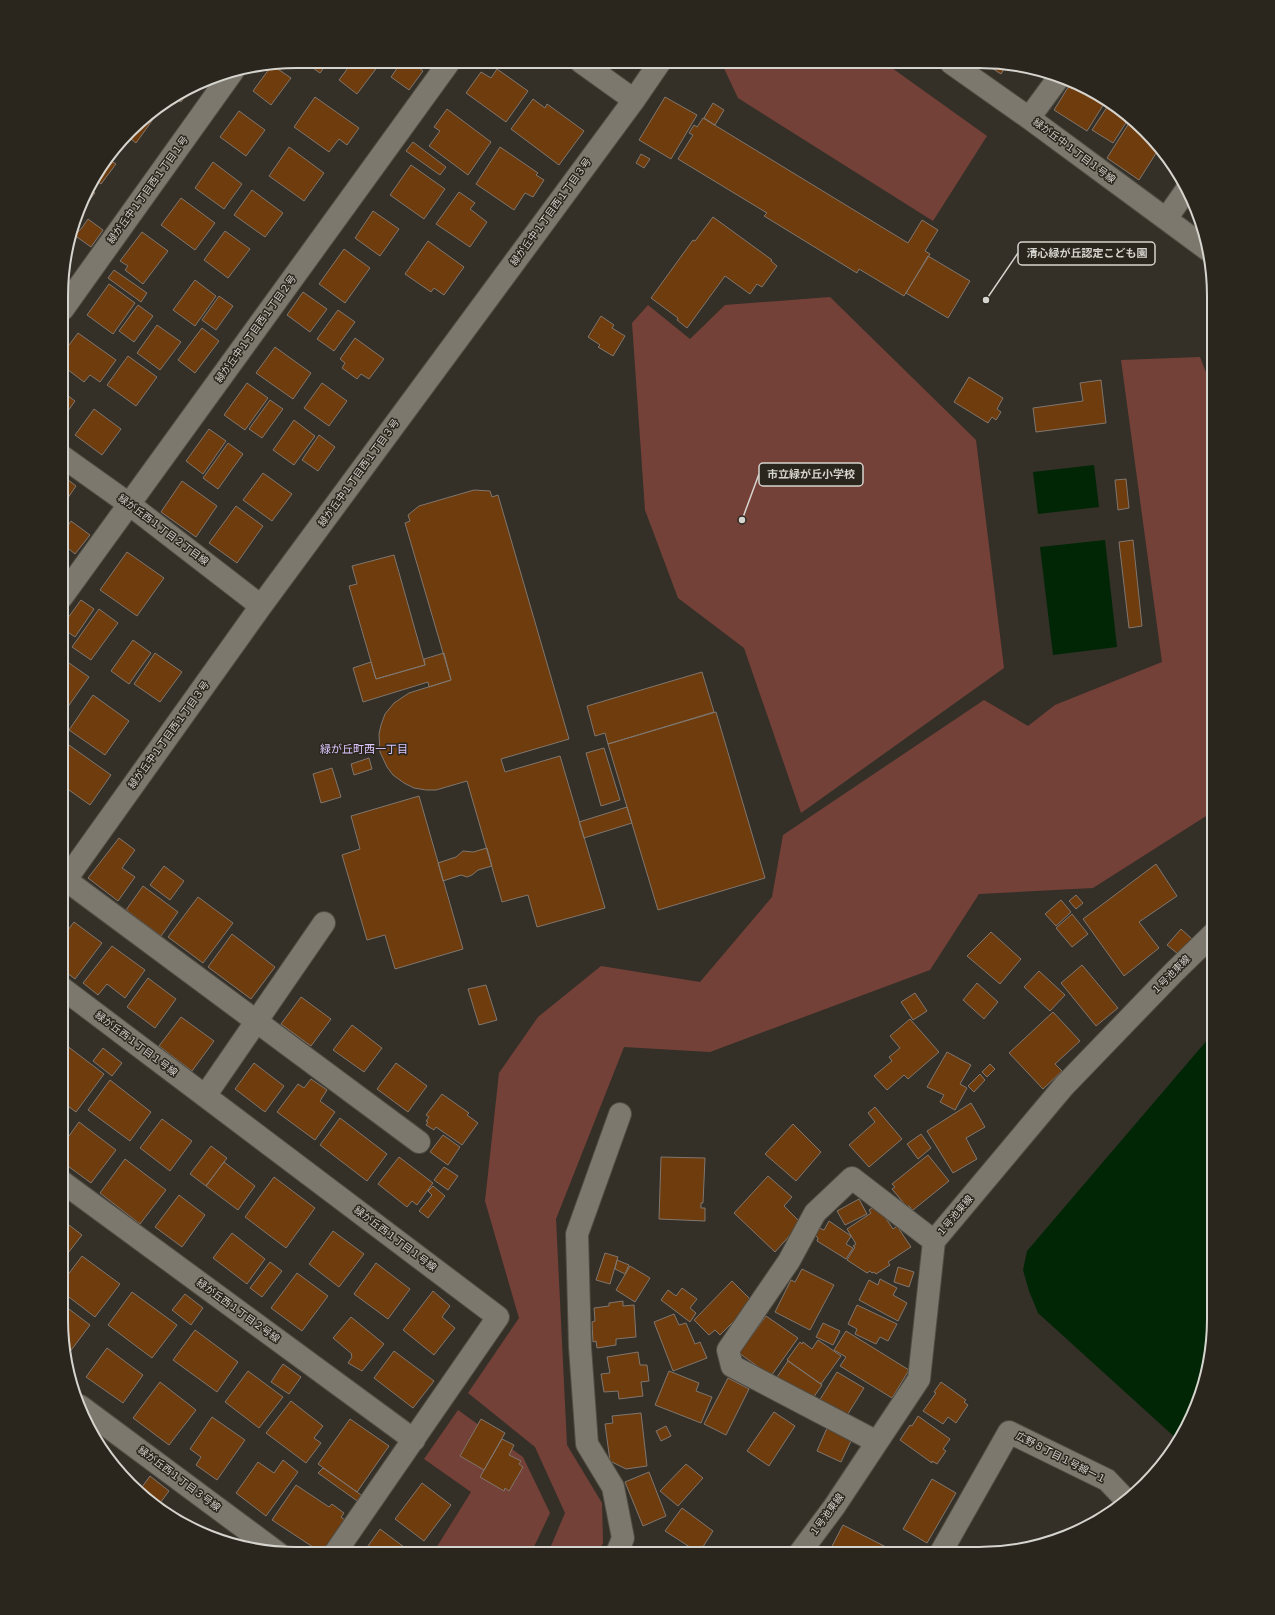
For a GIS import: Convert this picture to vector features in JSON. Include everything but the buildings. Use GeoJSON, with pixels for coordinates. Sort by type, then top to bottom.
{"type":"FeatureCollection","features":[{"type":"Feature","properties":{"kind":"street","name":"緑が丘中１丁目西１丁目２号"},"geometry":{"type":"LineString","coordinates":[[68,589],[445,68]]}},
{"type":"Feature","properties":{"kind":"street"},"geometry":{"type":"LineString","coordinates":[[589,68],[634,100]]}},
{"type":"Feature","properties":{"kind":"street","name":"緑が丘中１丁目西１丁目３号"},"geometry":{"type":"LineString","coordinates":[[68,876],[261,606],[634,100],[656,68]]}},
{"type":"Feature","properties":{"kind":"street","name":"緑が丘中１丁目１号線"},"geometry":{"type":"LineString","coordinates":[[958,68],[1029,118],[1201,245]]}},
{"type":"Feature","properties":{"kind":"street","name":"緑が丘中１丁目西１丁目１号"},"geometry":{"type":"LineString","coordinates":[[68,302],[228,78]]}},
{"type":"Feature","properties":{"kind":"street"},"geometry":{"type":"LineString","coordinates":[[1029,118],[1056,81]]}},
{"type":"Feature","properties":{"kind":"street"},"geometry":{"type":"LineString","coordinates":[[1166,219],[1183,194]]}},
{"type":"Feature","properties":{"kind":"street","name":"緑が丘西１丁目２丁目線"},"geometry":{"type":"LineString","coordinates":[[68,461],[129,504],[261,606]]}},
{"type":"Feature","properties":{"kind":"street"},"geometry":{"type":"LineString","coordinates":[[68,885],[419,1142]]}},
{"type":"Feature","properties":{"kind":"street"},"geometry":{"type":"LineString","coordinates":[[204,1096],[324,923]]}},
{"type":"Feature","properties":{"kind":"street","name":"１号池東線"},"geometry":{"type":"LineString","coordinates":[[804,1547],[834,1507],[919,1379],[934,1241],[1064,1086],[1207,940]]}},
{"type":"Feature","properties":{"kind":"street","name":"緑が丘西１丁目１号線"},"geometry":{"type":"LineString","coordinates":[[68,993],[498,1317],[340,1547]]}},
{"type":"Feature","properties":{"kind":"street"},"geometry":{"type":"LineString","coordinates":[[620,1114],[577,1234],[580,1347],[587,1444],[613,1487],[623,1538],[620,1547]]}},
{"type":"Feature","properties":{"kind":"street"},"geometry":{"type":"LineString","coordinates":[[877,1442],[732,1366],[728,1350],[789,1262],[815,1213],[852,1178],[934,1241]]}},
{"type":"Feature","properties":{"kind":"street","name":"緑が丘西１丁目２号線"},"geometry":{"type":"LineString","coordinates":[[68,1186],[414,1440]]}},
{"type":"Feature","properties":{"kind":"street","name":"緑が丘西１丁目３号線"},"geometry":{"type":"LineString","coordinates":[[87,1411],[267,1545]]}},
{"type":"Feature","properties":{"kind":"street","name":"広野８丁目１号線ー１"},"geometry":{"type":"LineString","coordinates":[[944,1547],[1009,1432],[1107,1480],[1122,1496]]}},
{"type":"Feature","properties":{"kind":"shaded area"},"geometry":{"type":"Polygon","coordinates":[[[724,68],[892,68],[987,136],[933,221],[738,98],[724,68]]]}},
{"type":"Feature","properties":{"kind":"shaded area"},"geometry":{"type":"Polygon","coordinates":[[[830,297],[976,440],[1004,668],[801,813],[744,648],[678,598],[645,510],[632,323],[648,305],[690,339],[725,305],[830,297]]]}},
{"type":"Feature","properties":{"kind":"shaded area"},"geometry":{"type":"Polygon","coordinates":[[[1200,357],[1207,375],[1207,815],[1093,888],[979,894],[930,970],[710,1052],[624,1047],[556,1219],[567,1445],[602,1503],[603,1543],[601,1547],[551,1547],[565,1513],[535,1447],[468,1393],[519,1318],[485,1201],[499,1073],[538,1017],[601,966],[700,982],[772,897],[783,835],[984,700],[1028,726],[1055,705],[1162,662],[1121,360],[1200,357]]]}},
{"type":"Feature","properties":{"kind":"shaded area"},"geometry":{"type":"Polygon","coordinates":[[[1094,465],[1099,507],[1038,514],[1033,472],[1094,465]]]}},
{"type":"Feature","properties":{"kind":"shaded area"},"geometry":{"type":"Polygon","coordinates":[[[1105,540],[1117,647],[1053,655],[1040,547],[1105,540]]]}},
{"type":"Feature","properties":{"kind":"shaded area"},"geometry":{"type":"Polygon","coordinates":[[[1207,1040],[1207,1334],[1203,1364],[1195,1392],[1184,1420],[1174,1437],[1038,1313],[1029,1291],[1023,1270],[1027,1251],[1207,1040]]]}},
{"type":"Feature","properties":{"kind":"shaded area"},"geometry":{"type":"Polygon","coordinates":[[[458,1410],[523,1457],[550,1513],[534,1547],[437,1547],[471,1492],[424,1459],[458,1410]]]}},
{"type":"Feature","properties":{"kind":"place","name":"清心緑が丘認定こども園"},"geometry":{"type":"Point","coordinates":[986,300]}},
{"type":"Feature","properties":{"kind":"place","name":"市立緑が丘小学校"},"geometry":{"type":"Point","coordinates":[742,520]}},
{"type":"Feature","properties":{"kind":"district","name":"緑が丘町西一丁目"},"geometry":{"type":"Point","coordinates":[364,749]}}]}
